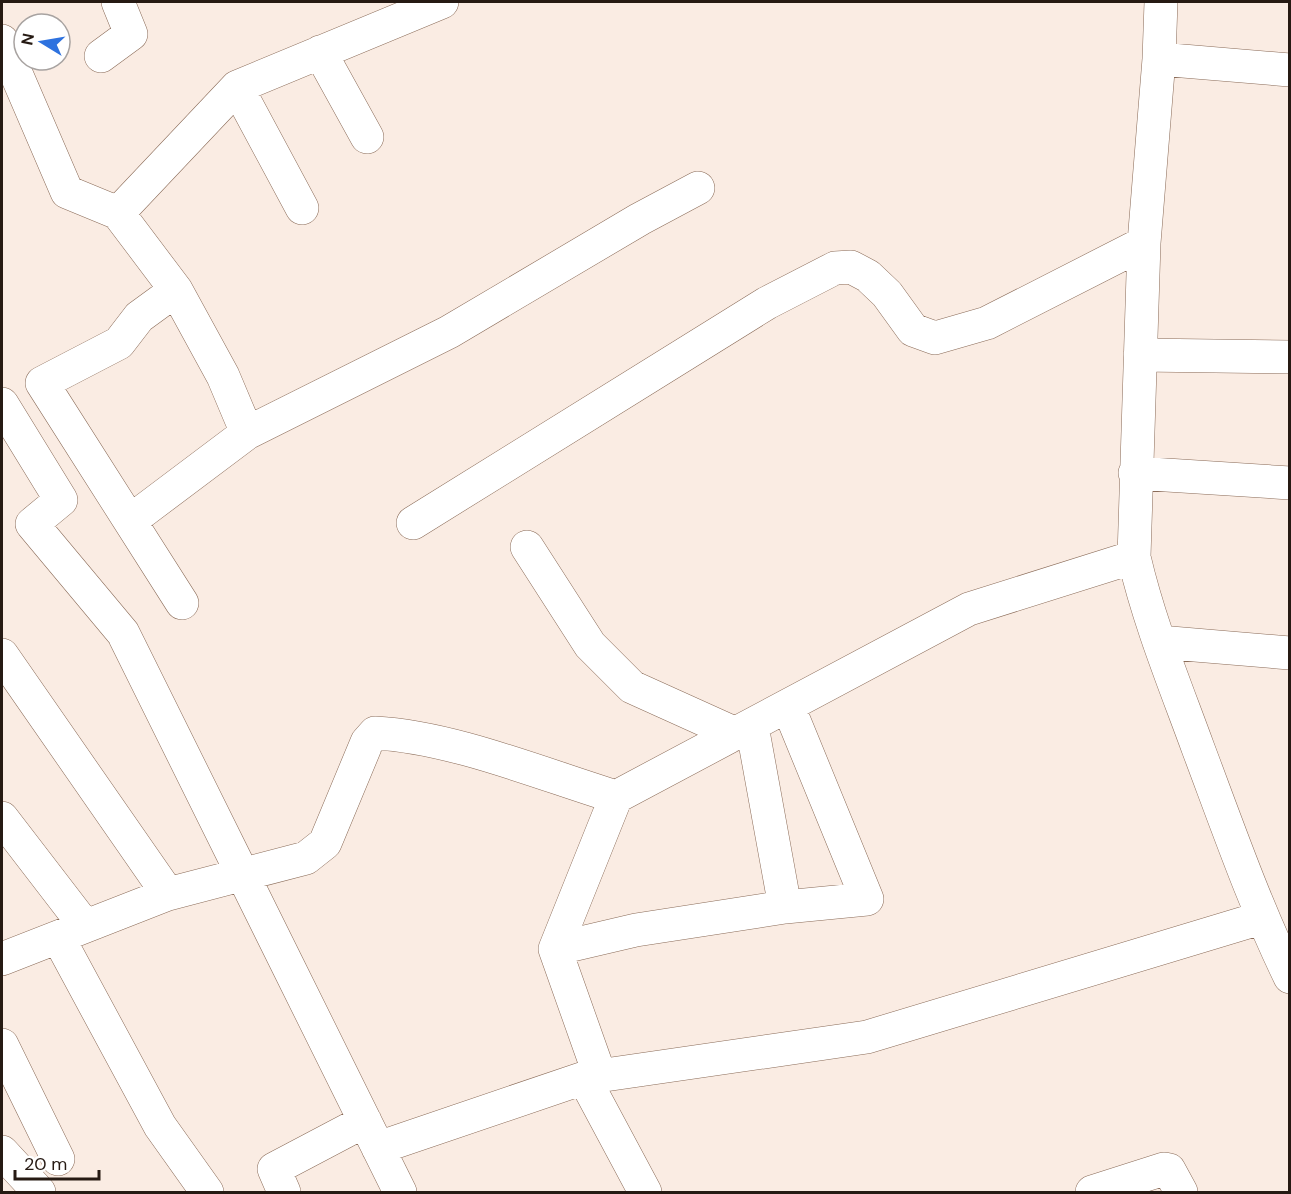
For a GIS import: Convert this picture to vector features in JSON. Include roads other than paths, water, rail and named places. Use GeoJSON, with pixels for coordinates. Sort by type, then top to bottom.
{"type":"FeatureCollection","features":[{"type":"Feature","properties":{"kind":"street"},"geometry":{"type":"LineString","coordinates":[[101,56],[130,34],[118,2]]}},
{"type":"Feature","properties":{"kind":"street"},"geometry":{"type":"LineString","coordinates":[[118,213],[237,87],[442,2]]}},
{"type":"Feature","properties":{"kind":"street"},"geometry":{"type":"LineString","coordinates":[[1161,2],[1159,58],[1144,243],[1134,556],[1142,592],[1159,642],[1261,918],[1290,978]]}},
{"type":"Feature","properties":{"kind":"street"},"geometry":{"type":"LineString","coordinates":[[2,40],[67,192],[118,213],[176,290],[223,376],[247,433]]}},
{"type":"Feature","properties":{"kind":"street"},"geometry":{"type":"LineString","coordinates":[[320,52],[367,138]]}},
{"type":"Feature","properties":{"kind":"street"},"geometry":{"type":"LineString","coordinates":[[1159,58],[1290,70]]}},
{"type":"Feature","properties":{"kind":"street"},"geometry":{"type":"LineString","coordinates":[[237,87],[303,208]]}},
{"type":"Feature","properties":{"kind":"street"},"geometry":{"type":"LineString","coordinates":[[130,522],[247,433],[449,332],[640,219],[698,188]]}},
{"type":"Feature","properties":{"kind":"street"},"geometry":{"type":"LineString","coordinates":[[413,523],[767,303],[835,268],[851,267],[868,276],[887,294],[913,330],[934,338],[987,322],[1144,243]]}},
{"type":"Feature","properties":{"kind":"street"},"geometry":{"type":"LineString","coordinates":[[176,290],[139,317],[119,343],[42,383],[182,603]]}},
{"type":"Feature","properties":{"kind":"street"},"geometry":{"type":"LineString","coordinates":[[1140,355],[1290,357]]}},
{"type":"Feature","properties":{"kind":"street"},"geometry":{"type":"LineString","coordinates":[[2,404],[61,500],[32,524],[123,633],[400,1192]]}},
{"type":"Feature","properties":{"kind":"street"},"geometry":{"type":"LineString","coordinates":[[1135,472],[1290,483]]}},
{"type":"Feature","properties":{"kind":"street"},"geometry":{"type":"LineString","coordinates":[[528,547],[590,645],[632,687],[744,730]]}},
{"type":"Feature","properties":{"kind":"street"},"geometry":{"type":"LineString","coordinates":[[645,1192],[592,1077],[555,949],[616,797],[969,609],[1134,556]]}},
{"type":"Feature","properties":{"kind":"street"},"geometry":{"type":"LineString","coordinates":[[1159,642],[1290,653]]}},
{"type":"Feature","properties":{"kind":"street"},"geometry":{"type":"LineString","coordinates":[[2,655],[168,894]]}},
{"type":"Feature","properties":{"kind":"street"},"geometry":{"type":"LineString","coordinates":[[555,949],[636,930],[785,907],[867,899],[788,706]]}},
{"type":"Feature","properties":{"kind":"street"},"geometry":{"type":"LineString","coordinates":[[744,730],[785,907]]}},
{"type":"Feature","properties":{"kind":"street"},"geometry":{"type":"LineString","coordinates":[[2,959],[168,894],[306,858],[325,843],[367,742],[375,733],[397,734],[451,746],[616,797]]}},
{"type":"Feature","properties":{"kind":"street"},"geometry":{"type":"LineString","coordinates":[[2,818],[72,932],[160,1126],[207,1192]]}},
{"type":"Feature","properties":{"kind":"street"},"geometry":{"type":"LineString","coordinates":[[284,1192],[274,1169],[371,1134],[592,1077],[867,1038],[1261,918]]}},
{"type":"Feature","properties":{"kind":"street"},"geometry":{"type":"LineString","coordinates":[[2,1045],[58,1160]]}},
{"type":"Feature","properties":{"kind":"street"},"geometry":{"type":"LineString","coordinates":[[2,1152],[39,1192]]}},
{"type":"Feature","properties":{"kind":"street"},"geometry":{"type":"LineString","coordinates":[[1092,1192],[1164,1169],[1169,1170],[1181,1192]]}}]}
